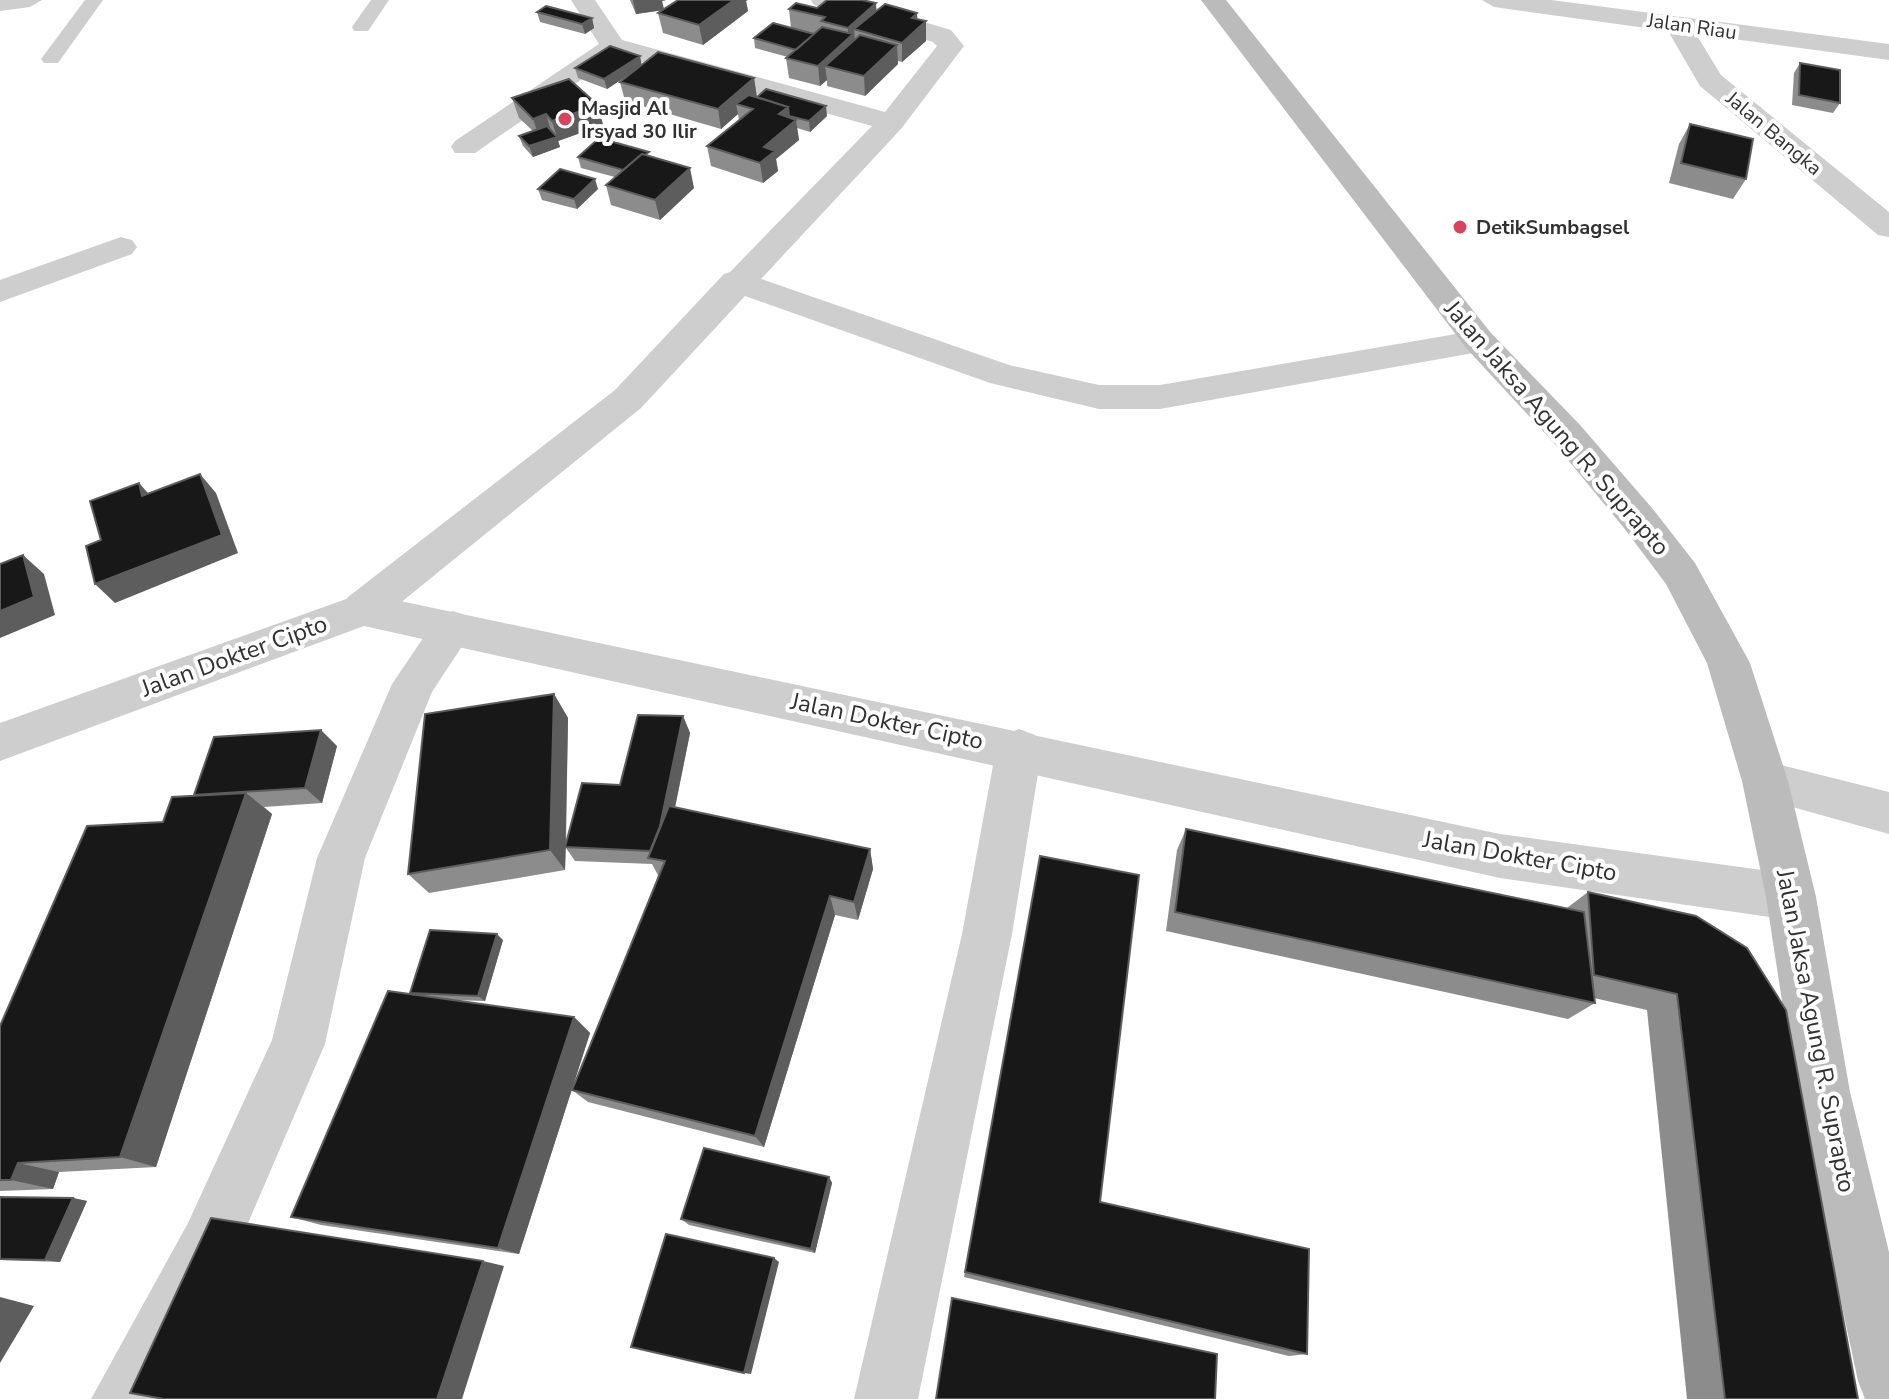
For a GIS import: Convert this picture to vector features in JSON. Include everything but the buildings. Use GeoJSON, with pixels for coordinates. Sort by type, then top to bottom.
{"type":"FeatureCollection","features":[{"type":"Feature","properties":{"kind":"main road","name":"Jalan Jaksa Agung R. Suprapto"},"geometry":{"type":"LineString","coordinates":[[1213,0],[1479,341],[1567,434],[1681,574],[1728,663],[1765,781],[1791,897],[1823,1092],[1889,1381]]}},
{"type":"Feature","properties":{"kind":"street"},"geometry":{"type":"LineString","coordinates":[[0,2],[30,0]]}},
{"type":"Feature","properties":{"kind":"street"},"geometry":{"type":"LineString","coordinates":[[583,0],[613,46],[891,123]]}},
{"type":"Feature","properties":{"kind":"street"},"geometry":{"type":"LineString","coordinates":[[363,609],[628,399],[736,281],[891,123],[949,51],[950,40],[823,0]]}},
{"type":"Feature","properties":{"kind":"street","name":"Jalan Riau"},"geometry":{"type":"LineString","coordinates":[[1494,0],[1889,52]]}},
{"type":"Feature","properties":{"kind":"street","name":"Jalan Bangka"},"geometry":{"type":"LineString","coordinates":[[1676,23],[1710,80],[1889,228]]}},
{"type":"Feature","properties":{"kind":"street"},"geometry":{"type":"LineString","coordinates":[[465,147],[613,46]]}},
{"type":"Feature","properties":{"kind":"street"},"geometry":{"type":"LineString","coordinates":[[5,284],[121,247]]}},
{"type":"Feature","properties":{"kind":"street"},"geometry":{"type":"LineString","coordinates":[[736,281],[1002,375],[1099,397],[1160,397],[1479,341]]}},
{"type":"Feature","properties":{"kind":"street","name":"Jalan Dokter Cipto"},"geometry":{"type":"LineString","coordinates":[[0,742],[363,609],[1019,749],[1500,856],[1791,897]]}},
{"type":"Feature","properties":{"kind":"street"},"geometry":{"type":"LineString","coordinates":[[123,1399],[209,1244],[298,1044],[341,858],[414,684],[453,628]]}},
{"type":"Feature","properties":{"kind":"street"},"geometry":{"type":"LineString","coordinates":[[886,1399],[987,934],[1019,749]]}},
{"type":"Feature","properties":{"kind":"street"},"geometry":{"type":"LineString","coordinates":[[1765,781],[1889,813]]}},
{"type":"Feature","properties":{"kind":"lane"},"geometry":{"type":"LineString","coordinates":[[51,59],[94,0]]}},
{"type":"Feature","properties":{"kind":"lane"},"geometry":{"type":"LineString","coordinates":[[361,27],[380,0]]}},
{"type":"Feature","properties":{"kind":"place","name":"Masjid Al Irsyad 30 Ilir"},"geometry":{"type":"Point","coordinates":[565,119]}},
{"type":"Feature","properties":{"kind":"place","name":"DetikSumbagsel"},"geometry":{"type":"Point","coordinates":[1460,227]}}]}
